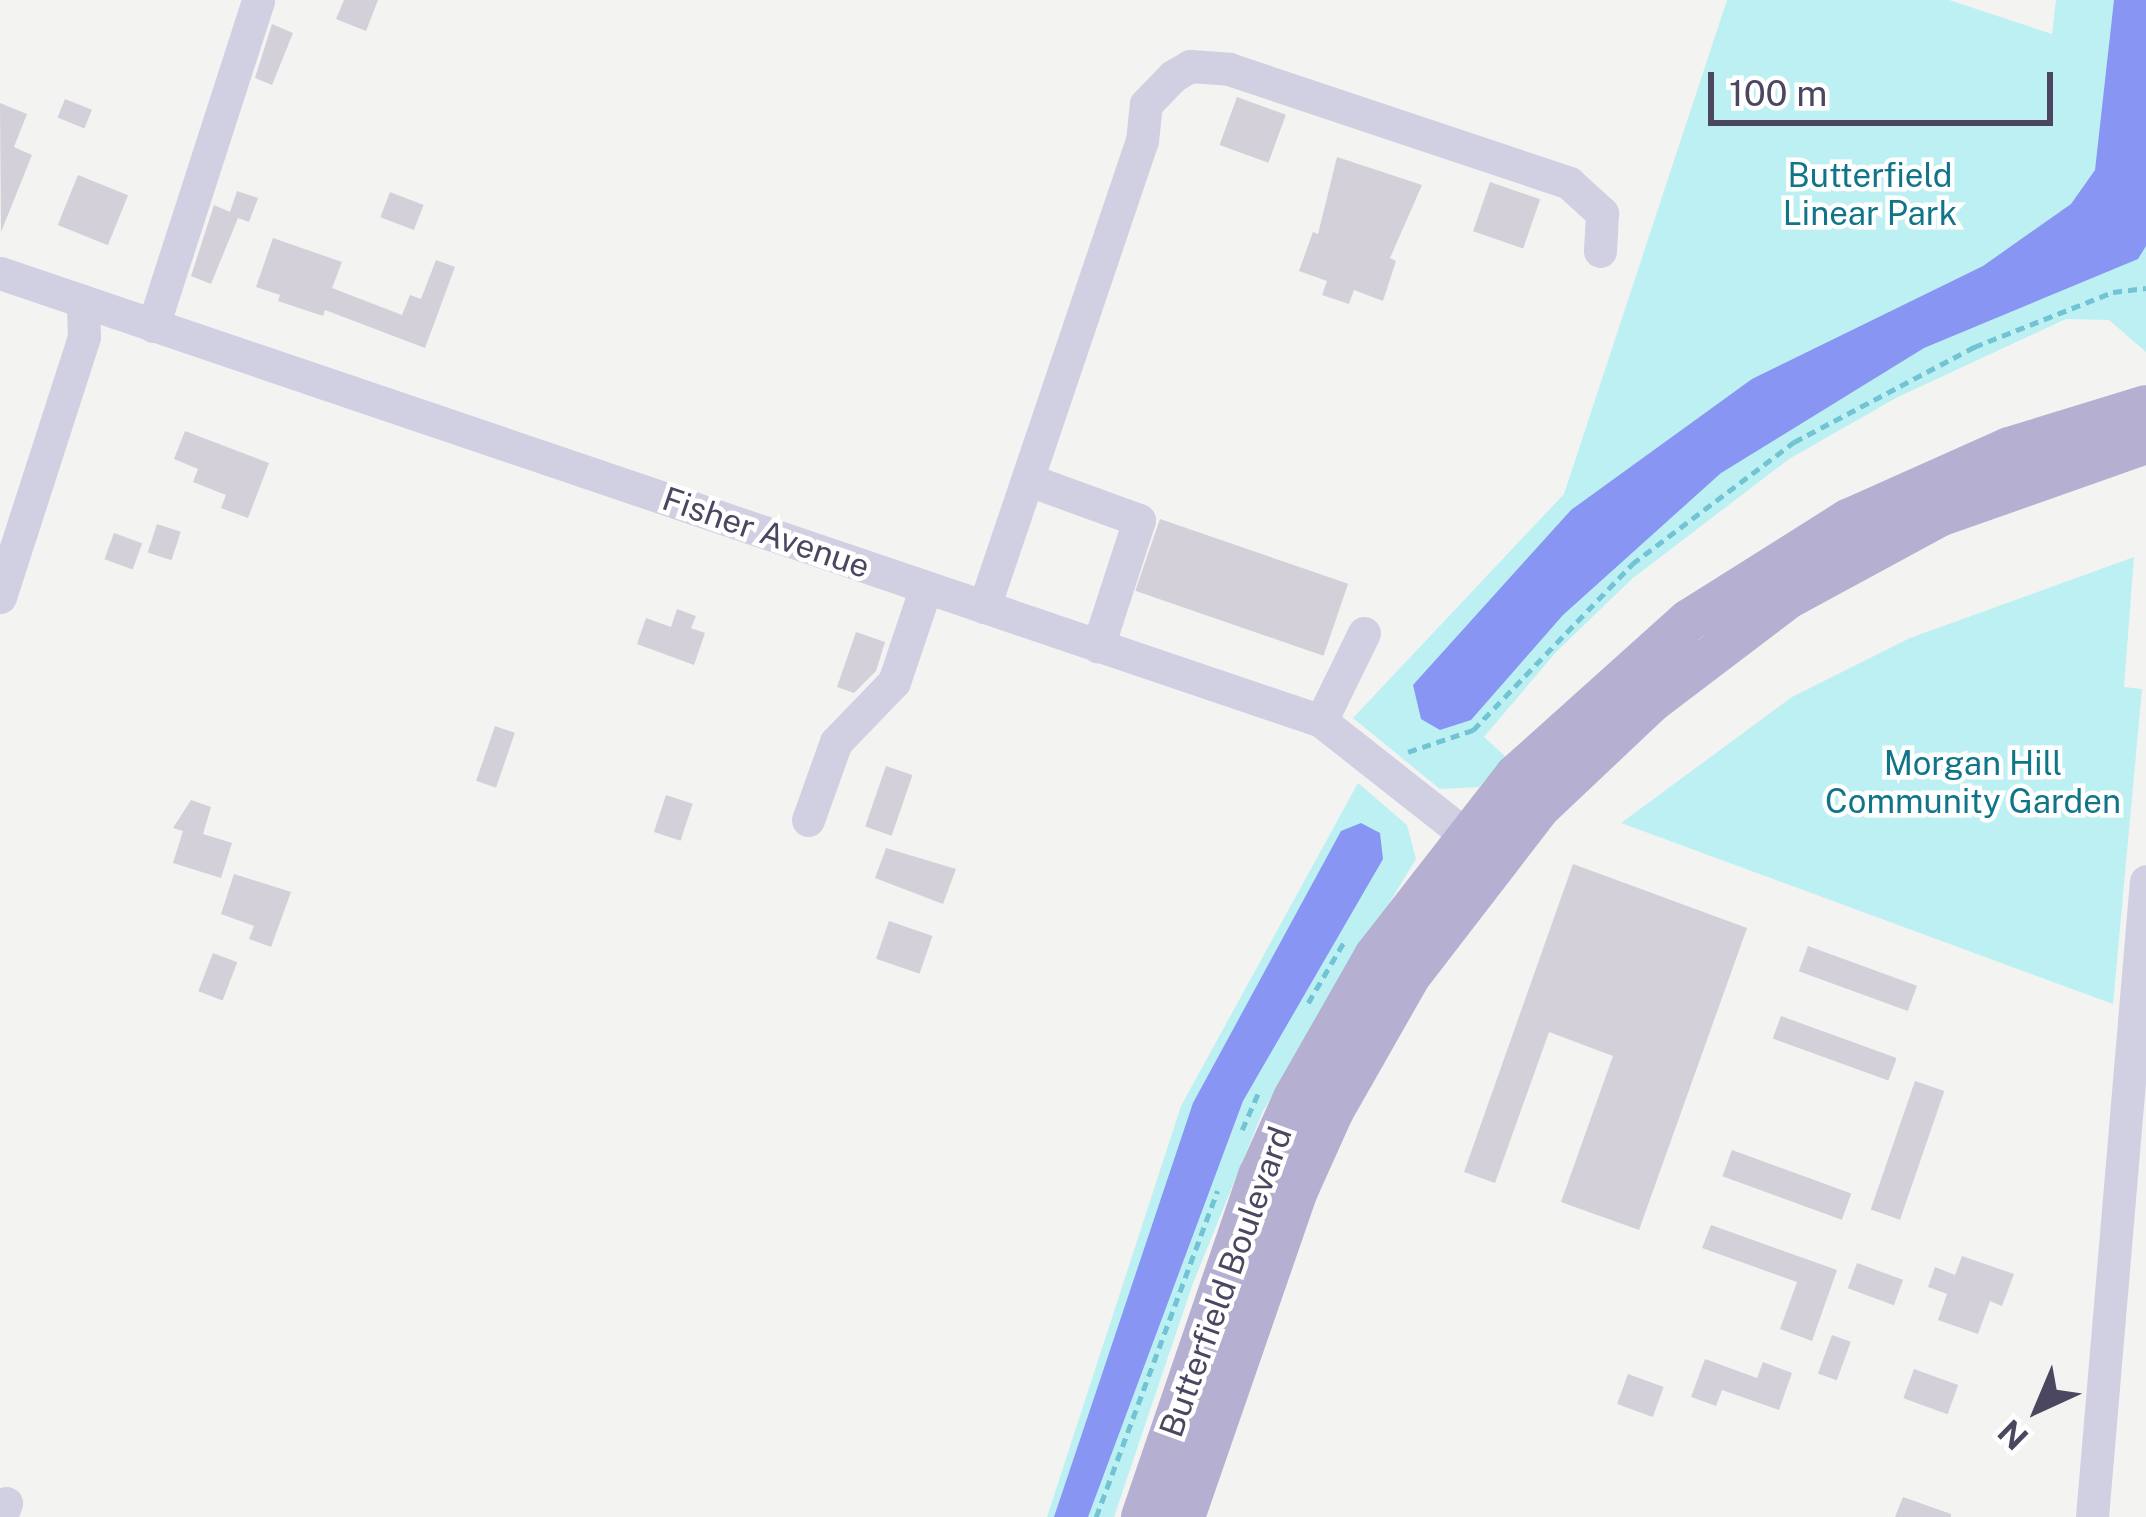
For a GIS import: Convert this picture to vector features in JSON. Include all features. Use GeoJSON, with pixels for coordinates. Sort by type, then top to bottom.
{"type":"FeatureCollection","features":[{"type":"Feature","properties":{"kind":"main road","name":"Butterfield Boulevard"},"geometry":{"type":"LineString","coordinates":[[1142,1517],[1294,1098],[1375,956],[1480,846],[1623,726],[1788,598],[2099,436],[2146,406]]}},
{"type":"Feature","properties":{"kind":"main road","name":"Butterfield Boulevard"},"geometry":{"type":"LineString","coordinates":[[2099,436],[2146,443]]}},
{"type":"Feature","properties":{"kind":"main road","name":"Butterfield Boulevard"},"geometry":{"type":"LineString","coordinates":[[1184,1517],[1297,1191],[1333,1111],[1480,846]]}},
{"type":"Feature","properties":{"kind":"street"},"geometry":{"type":"LineString","coordinates":[[153,326],[258,0]]}},
{"type":"Feature","properties":{"kind":"street"},"geometry":{"type":"LineString","coordinates":[[984,607],[1142,141],[1147,104],[1190,66],[1229,69],[1568,184],[1602,213],[1600,251]]}},
{"type":"Feature","properties":{"kind":"street","name":"Fisher Avenue"},"geometry":{"type":"LineString","coordinates":[[0,272],[1321,722],[1480,846]]}},
{"type":"Feature","properties":{"kind":"street"},"geometry":{"type":"LineString","coordinates":[[0,597],[84,337],[83,301]]}},
{"type":"Feature","properties":{"kind":"street"},"geometry":{"type":"LineString","coordinates":[[1028,480],[1139,520],[1098,646]]}},
{"type":"Feature","properties":{"kind":"street"},"geometry":{"type":"LineString","coordinates":[[808,820],[836,742],[894,682],[926,587]]}},
{"type":"Feature","properties":{"kind":"street"},"geometry":{"type":"LineString","coordinates":[[1321,722],[1364,633]]}},
{"type":"Feature","properties":{"kind":"street"},"geometry":{"type":"LineString","coordinates":[[2092,1517],[2146,881]]}},
{"type":"Feature","properties":{"kind":"path"},"geometry":{"type":"LineString","coordinates":[[1388,774],[1410,750],[1473,730],[1632,564],[1794,442],[1974,347],[2113,292],[2146,288]]}},
{"type":"Feature","properties":{"kind":"green space","name":"Butterfield Linear Park"},"geometry":{"type":"Polygon","coordinates":[[[1727,0],[1949,0],[2052,34],[2056,0],[2146,0],[2146,352],[2109,320],[2066,319],[1896,398],[1789,459],[1633,578],[1556,652],[1484,737],[1506,757],[1479,787],[1440,789],[1353,718],[1564,494],[1727,0]]]}},
{"type":"Feature","properties":{"kind":"green space","name":"Morgan Hill Community Garden"},"geometry":{"type":"Polygon","coordinates":[[[2134,557],[2124,687],[2142,689],[2113,1004],[1621,823],[1792,697],[1910,638],[2134,557]]]}},
{"type":"Feature","properties":{"kind":"green space"},"geometry":{"type":"Polygon","coordinates":[[[1358,783],[1407,825],[1416,859],[1263,1111],[1193,1283],[1114,1517],[1047,1517],[1181,1106],[1358,783]]]}},
{"type":"Feature","properties":{"kind":"water"},"geometry":{"type":"Polygon","coordinates":[[[2114,0],[2146,0],[2146,246],[2138,259],[1924,348],[1721,473],[1563,615],[1471,720],[1440,730],[1421,719],[1413,685],[1571,510],[1752,379],[1983,266],[2071,204],[2095,170],[2114,0]]]}},
{"type":"Feature","properties":{"kind":"water"},"geometry":{"type":"Polygon","coordinates":[[[1361,823],[1380,833],[1383,859],[1243,1101],[1088,1517],[1054,1517],[1193,1103],[1341,831],[1361,823]]]}},
{"type":"Feature","properties":{"kind":"building"},"geometry":{"type":"Polygon","coordinates":[[[344,0],[378,0],[366,31],[336,19],[344,0]]]}},
{"type":"Feature","properties":{"kind":"building"},"geometry":{"type":"Polygon","coordinates":[[[272,24],[293,33],[272,85],[255,78],[272,24]]]}},
{"type":"Feature","properties":{"kind":"building"},"geometry":{"type":"Polygon","coordinates":[[[1237,97],[1286,115],[1268,163],[1220,145],[1237,97]]]}},
{"type":"Feature","properties":{"kind":"building"},"geometry":{"type":"Polygon","coordinates":[[[65,99],[92,110],[84,128],[58,118],[65,99]]]}},
{"type":"Feature","properties":{"kind":"building"},"geometry":{"type":"Polygon","coordinates":[[[0,103],[27,114],[14,147],[32,155],[1,232],[0,103]]]}},
{"type":"Feature","properties":{"kind":"building"},"geometry":{"type":"Polygon","coordinates":[[[1337,157],[1422,185],[1390,258],[1396,261],[1383,301],[1354,290],[1349,304],[1322,295],[1327,281],[1299,271],[1313,232],[1318,234],[1337,157]]]}},
{"type":"Feature","properties":{"kind":"building"},"geometry":{"type":"Polygon","coordinates":[[[78,175],[128,195],[108,245],[58,225],[78,175]]]}},
{"type":"Feature","properties":{"kind":"building"},"geometry":{"type":"Polygon","coordinates":[[[1490,182],[1540,199],[1523,248],[1473,231],[1490,182]]]}},
{"type":"Feature","properties":{"kind":"building"},"geometry":{"type":"Polygon","coordinates":[[[237,191],[258,198],[249,222],[238,218],[211,284],[191,276],[214,205],[230,212],[237,191]]]}},
{"type":"Feature","properties":{"kind":"building"},"geometry":{"type":"Polygon","coordinates":[[[390,192],[424,205],[414,230],[380,217],[390,192]]]}},
{"type":"Feature","properties":{"kind":"building"},"geometry":{"type":"Polygon","coordinates":[[[273,238],[342,262],[332,288],[402,315],[410,295],[421,299],[436,260],[455,267],[425,348],[325,310],[323,316],[278,301],[280,295],[256,287],[273,238]]]}},
{"type":"Feature","properties":{"kind":"building"},"geometry":{"type":"Polygon","coordinates":[[[185,431],[269,463],[248,518],[221,508],[226,495],[193,482],[198,469],[174,459],[185,431]]]}},
{"type":"Feature","properties":{"kind":"building"},"geometry":{"type":"Polygon","coordinates":[[[1160,519],[1348,584],[1323,656],[1135,591],[1160,519]]]}},
{"type":"Feature","properties":{"kind":"building"},"geometry":{"type":"Polygon","coordinates":[[[157,524],[181,532],[172,560],[148,553],[157,524]]]}},
{"type":"Feature","properties":{"kind":"building"},"geometry":{"type":"Polygon","coordinates":[[[114,533],[142,543],[133,570],[104,559],[114,533]]]}},
{"type":"Feature","properties":{"kind":"building"},"geometry":{"type":"Polygon","coordinates":[[[677,609],[696,616],[691,628],[705,633],[694,665],[637,644],[646,618],[671,627],[677,609]]]}},
{"type":"Feature","properties":{"kind":"building"},"geometry":{"type":"Polygon","coordinates":[[[856,632],[885,642],[876,671],[854,693],[837,687],[856,632]]]}},
{"type":"Feature","properties":{"kind":"building"},"geometry":{"type":"Polygon","coordinates":[[[495,726],[515,733],[496,788],[476,781],[495,726]]]}},
{"type":"Feature","properties":{"kind":"building"},"geometry":{"type":"Polygon","coordinates":[[[886,766],[912,775],[892,836],[865,827],[886,766]]]}},
{"type":"Feature","properties":{"kind":"building"},"geometry":{"type":"Polygon","coordinates":[[[666,795],[693,804],[681,841],[654,832],[666,795]]]}},
{"type":"Feature","properties":{"kind":"building"},"geometry":{"type":"Polygon","coordinates":[[[191,800],[211,807],[203,834],[232,843],[221,878],[173,863],[183,831],[173,828],[191,800]]]}},
{"type":"Feature","properties":{"kind":"building"},"geometry":{"type":"Polygon","coordinates":[[[886,848],[956,869],[943,904],[875,878],[886,848]]]}},
{"type":"Feature","properties":{"kind":"building"},"geometry":{"type":"Polygon","coordinates":[[[1573,864],[1747,928],[1639,1230],[1561,1202],[1613,1056],[1549,1032],[1495,1183],[1464,1172],[1573,864]]]}},
{"type":"Feature","properties":{"kind":"building"},"geometry":{"type":"Polygon","coordinates":[[[234,874],[291,892],[271,947],[249,939],[254,926],[221,914],[234,874]]]}},
{"type":"Feature","properties":{"kind":"building"},"geometry":{"type":"Polygon","coordinates":[[[889,921],[932,936],[919,974],[876,959],[889,921]]]}},
{"type":"Feature","properties":{"kind":"building"},"geometry":{"type":"Polygon","coordinates":[[[1808,946],[1917,986],[1908,1011],[1799,971],[1808,946]]]}},
{"type":"Feature","properties":{"kind":"building"},"geometry":{"type":"Polygon","coordinates":[[[213,953],[237,962],[223,1001],[198,991],[213,953]]]}},
{"type":"Feature","properties":{"kind":"building"},"geometry":{"type":"Polygon","coordinates":[[[1781,1016],[1897,1058],[1888,1081],[1773,1039],[1781,1016]]]}},
{"type":"Feature","properties":{"kind":"building"},"geometry":{"type":"Polygon","coordinates":[[[1915,1081],[1944,1091],[1900,1220],[1871,1210],[1915,1081]]]}},
{"type":"Feature","properties":{"kind":"building"},"geometry":{"type":"Polygon","coordinates":[[[1732,1150],[1851,1193],[1842,1220],[1722,1176],[1732,1150]]]}},
{"type":"Feature","properties":{"kind":"building"},"geometry":{"type":"Polygon","coordinates":[[[1711,1225],[1837,1270],[1812,1341],[1780,1329],[1797,1282],[1702,1248],[1711,1225]]]}},
{"type":"Feature","properties":{"kind":"building"},"geometry":{"type":"Polygon","coordinates":[[[1962,1256],[2014,1274],[2002,1306],[1990,1301],[1978,1334],[1938,1320],[1947,1294],[1928,1287],[1935,1267],[1955,1275],[1962,1256]]]}},
{"type":"Feature","properties":{"kind":"building"},"geometry":{"type":"Polygon","coordinates":[[[1857,1263],[1903,1280],[1894,1305],[1848,1288],[1857,1263]]]}},
{"type":"Feature","properties":{"kind":"building"},"geometry":{"type":"Polygon","coordinates":[[[1832,1335],[1851,1342],[1837,1380],[1818,1374],[1832,1335]]]}},
{"type":"Feature","properties":{"kind":"building"},"geometry":{"type":"Polygon","coordinates":[[[1705,1359],[1757,1378],[1763,1362],[1792,1373],[1779,1410],[1722,1390],[1716,1406],[1691,1397],[1705,1359]]]}},
{"type":"Feature","properties":{"kind":"building"},"geometry":{"type":"Polygon","coordinates":[[[1914,1369],[1958,1385],[1948,1414],[1903,1398],[1914,1369]]]}},
{"type":"Feature","properties":{"kind":"building"},"geometry":{"type":"Polygon","coordinates":[[[1628,1374],[1664,1387],[1653,1417],[1617,1404],[1628,1374]]]}},
{"type":"Feature","properties":{"kind":"building"},"geometry":{"type":"Polygon","coordinates":[[[1903,1497],[1951,1514],[1951,1517],[1895,1517],[1903,1497]]]}}]}
